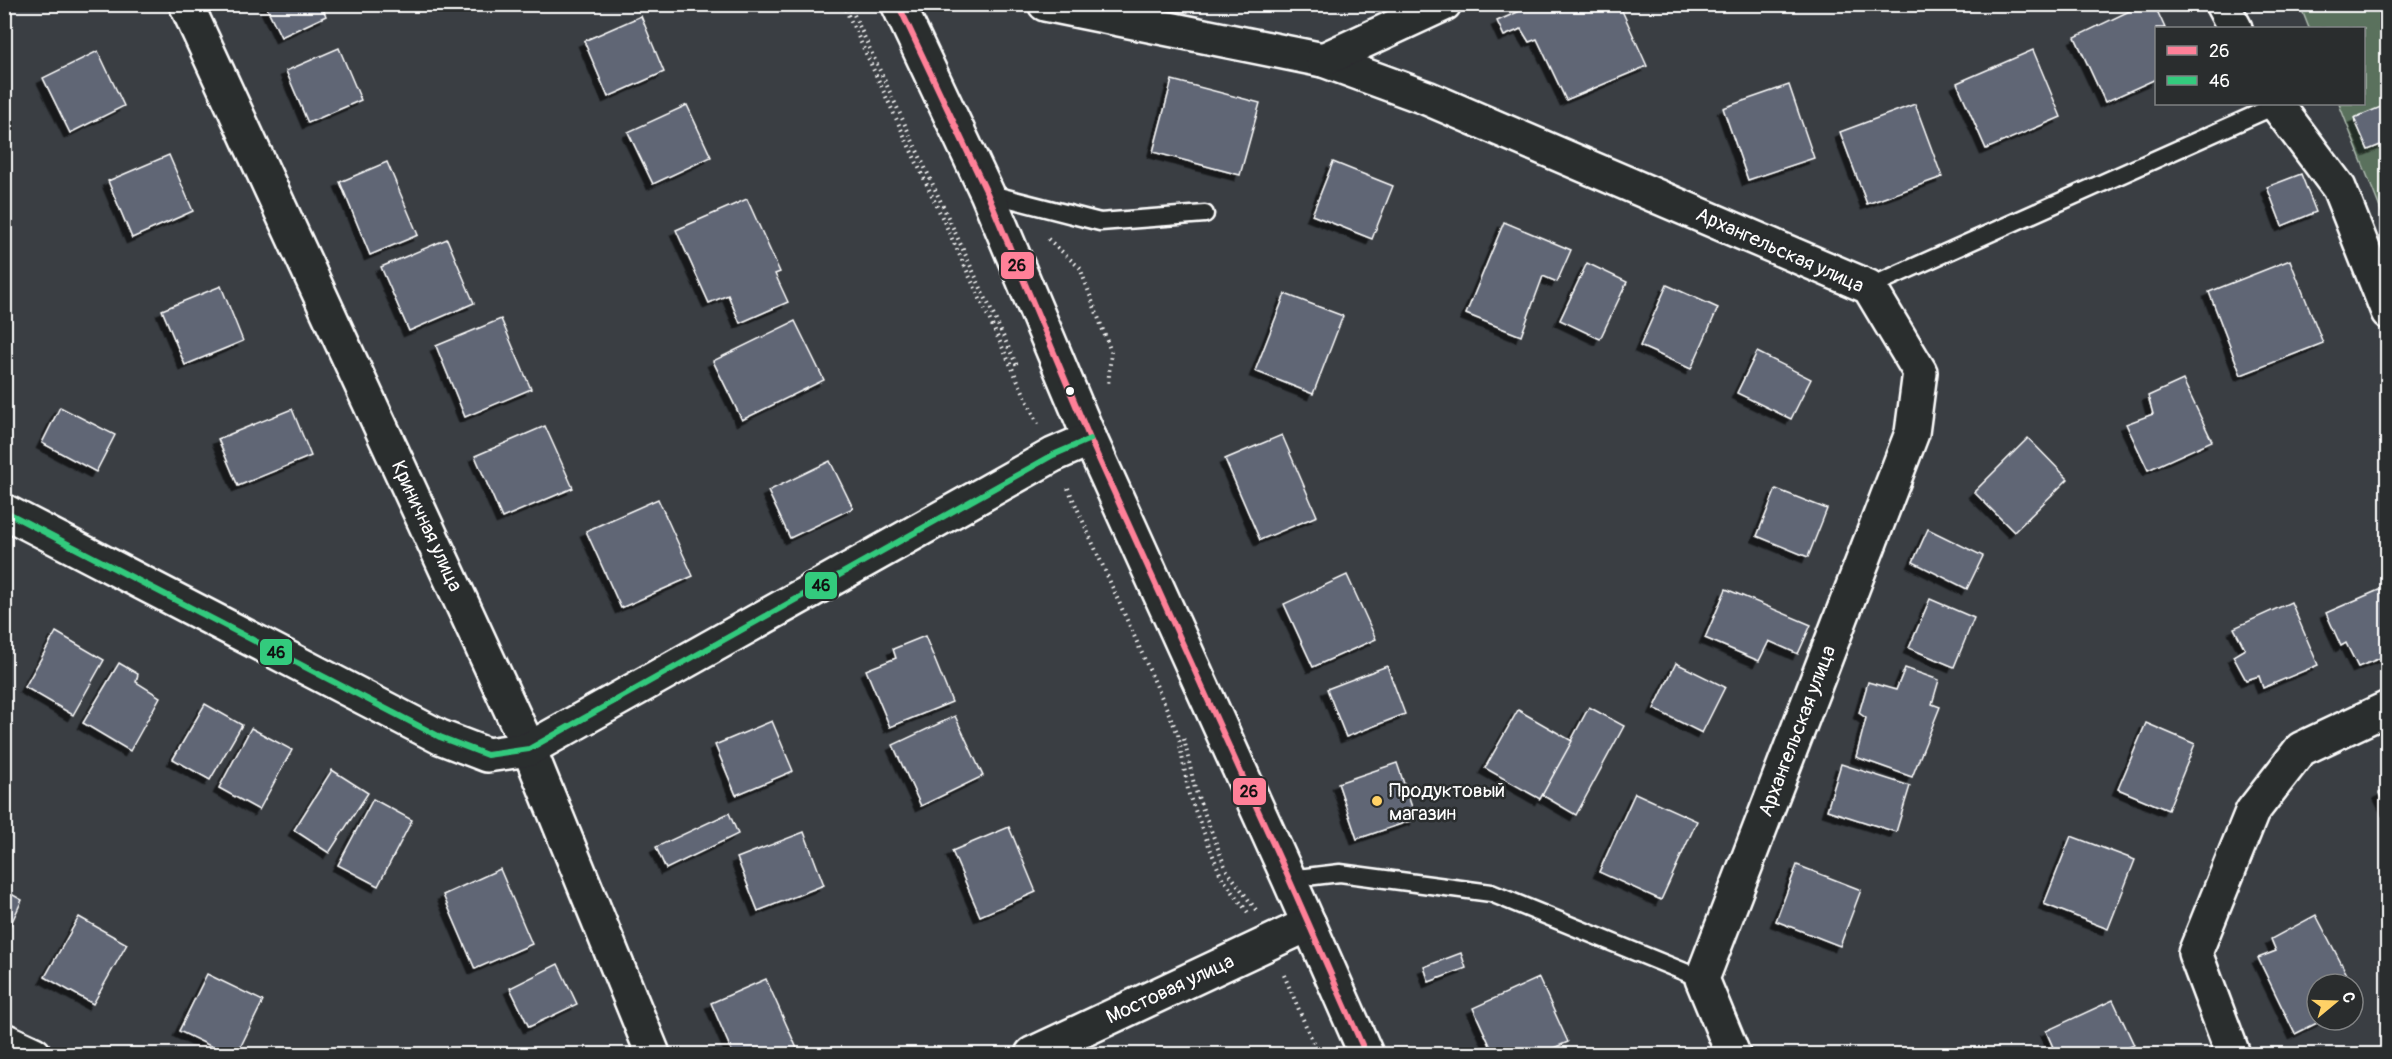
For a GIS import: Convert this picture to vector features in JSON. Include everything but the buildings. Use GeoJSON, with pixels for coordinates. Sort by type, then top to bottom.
{"type":"FeatureCollection","features":[{"type":"Feature","properties":{"kind":"street","name":"Криничная улица"},"geometry":{"type":"LineString","coordinates":[[186,4],[529,748],[653,1054]]}},
{"type":"Feature","properties":{"kind":"street"},"geometry":{"type":"LineString","coordinates":[[898,4],[987,193],[1090,439],[1366,1054]]}},
{"type":"Feature","properties":{"kind":"street","name":"Архангельская улица"},"geometry":{"type":"LineString","coordinates":[[1045,4],[1323,60],[1427,98],[1869,287],[1920,372],[1912,433],[1702,979]]}},
{"type":"Feature","properties":{"kind":"street"},"geometry":{"type":"LineString","coordinates":[[1323,60],[1444,4]]}},
{"type":"Feature","properties":{"kind":"street"},"geometry":{"type":"LineString","coordinates":[[2222,4],[2234,27]]}},
{"type":"Feature","properties":{"kind":"street"},"geometry":{"type":"LineString","coordinates":[[2278,105],[2339,188],[2388,312]]}},
{"type":"Feature","properties":{"kind":"street"},"geometry":{"type":"LineString","coordinates":[[4,511],[440,737],[487,755],[529,748],[1055,454],[1090,439]]}},
{"type":"Feature","properties":{"kind":"street"},"geometry":{"type":"LineString","coordinates":[[2233,1054],[2195,953],[2252,812],[2301,749],[2388,708]]}},
{"type":"Feature","properties":{"kind":"street","name":"Мостовая улица"},"geometry":{"type":"LineString","coordinates":[[1032,1054],[1309,924]]}},
{"type":"Feature","properties":{"kind":"street"},"geometry":{"type":"LineString","coordinates":[[1702,979],[1733,1054]]}},
{"type":"Feature","properties":{"kind":"street"},"geometry":{"type":"LineString","coordinates":[[4,1040],[34,1054]]}},
{"type":"Feature","properties":{"kind":"lane"},"geometry":{"type":"LineString","coordinates":[[1869,287],[2275,105]]}},
{"type":"Feature","properties":{"kind":"lane"},"geometry":{"type":"LineString","coordinates":[[987,193],[1101,222],[1205,214]]}},
{"type":"Feature","properties":{"kind":"lane"},"geometry":{"type":"LineString","coordinates":[[1289,879],[1340,873],[1491,893],[1702,979]]}},
{"type":"Feature","properties":{"kind":"path"},"geometry":{"type":"LineString","coordinates":[[843,4],[1100,545]]}},
{"type":"Feature","properties":{"kind":"path"},"geometry":{"type":"LineString","coordinates":[[849,4],[1055,454],[1178,734],[1189,795],[1221,876],[1272,941],[1324,1054]]}},
{"type":"Feature","properties":{"kind":"path"},"geometry":{"type":"LineString","coordinates":[[1128,607],[1180,723],[1195,789],[1226,869],[1268,926],[1318,1054]]}},
{"type":"Feature","properties":{"kind":"green space"},"geometry":{"type":"Polygon","coordinates":[[[2300,5],[2387,5],[2387,226],[2339,105],[2365,105],[2365,27],[2309,27],[2300,5]]]}},
{"type":"Feature","properties":{"kind":"transit line","name":"26"},"geometry":{"type":"LineString","coordinates":[[898,4],[987,193],[1090,439],[1366,1054]]}},
{"type":"Feature","properties":{"kind":"transit line","name":"46"},"geometry":{"type":"LineString","coordinates":[[4,511],[440,737],[487,755],[529,749],[1053,455],[1090,439]]}},
{"type":"Feature","properties":{"kind":"place","name":"Продуктовый магазин"},"geometry":{"type":"Point","coordinates":[1377,801]}}]}
